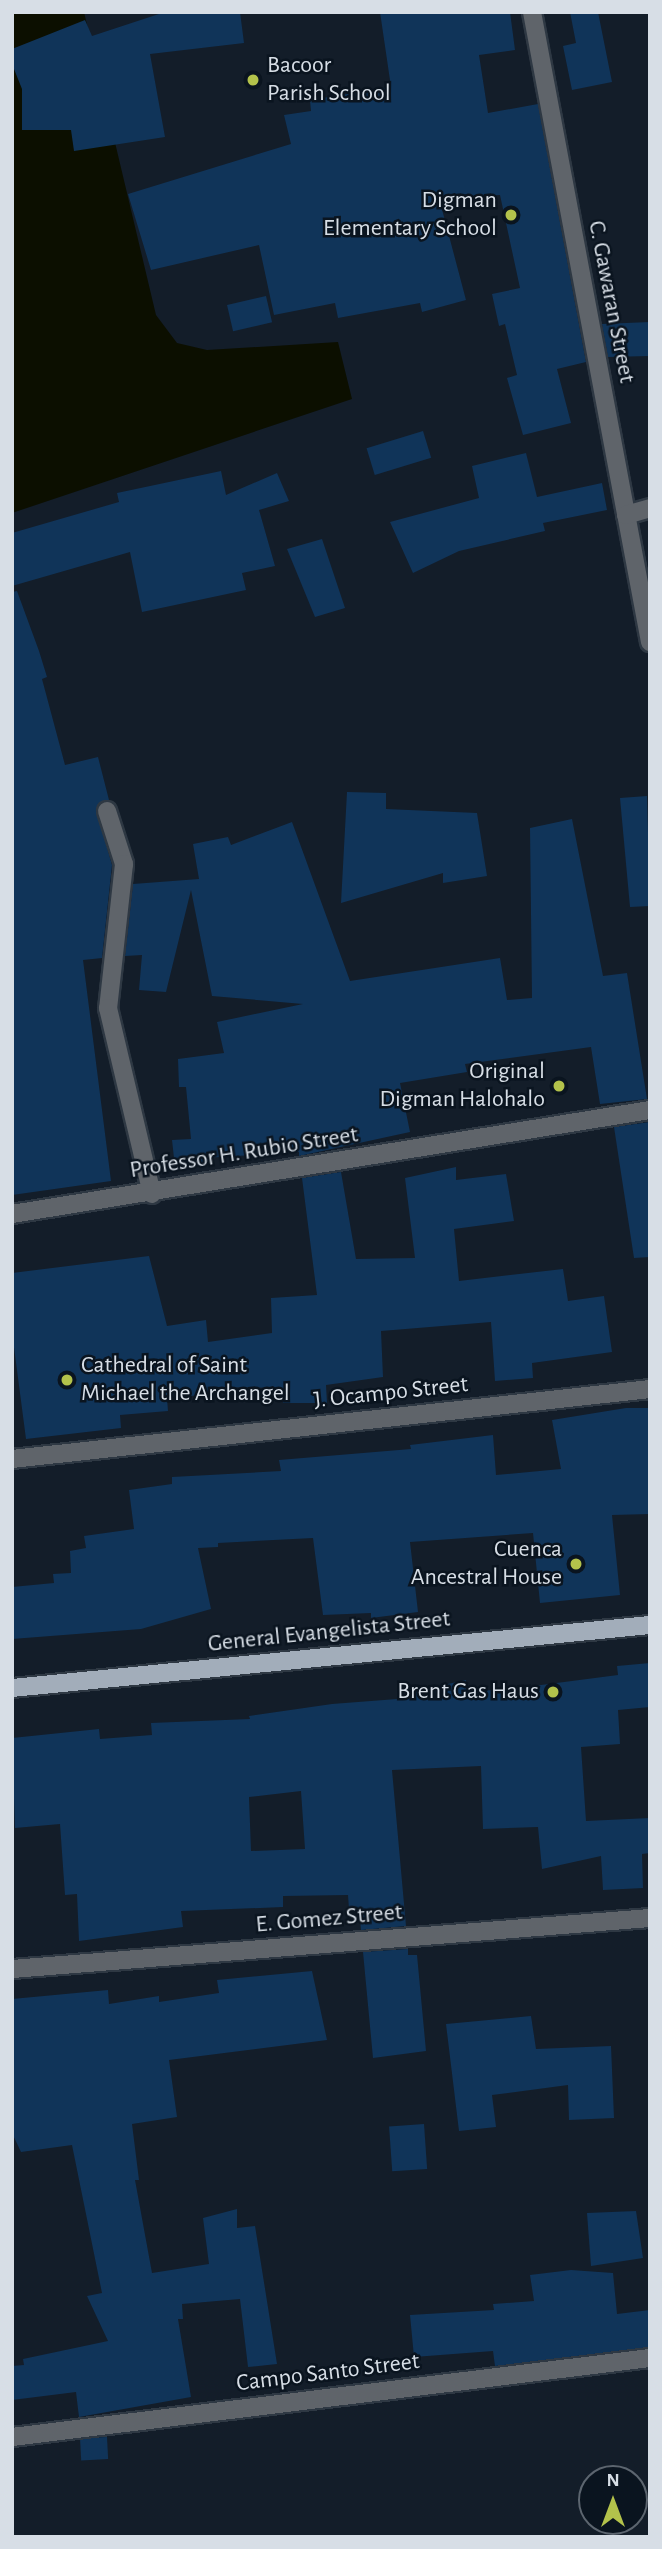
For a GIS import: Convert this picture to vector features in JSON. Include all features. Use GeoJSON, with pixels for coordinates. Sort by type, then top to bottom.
{"type":"FeatureCollection","features":[{"type":"Feature","properties":{"kind":"main road","name":"General Evangelista Street"},"geometry":{"type":"LineString","coordinates":[[12,1688],[650,1625]]}},
{"type":"Feature","properties":{"kind":"street","name":"C. Gawaran Street"},"geometry":{"type":"LineString","coordinates":[[532,12],[650,642]]}},
{"type":"Feature","properties":{"kind":"street"},"geometry":{"type":"LineString","coordinates":[[626,515],[650,508]]}},
{"type":"Feature","properties":{"kind":"street"},"geometry":{"type":"LineString","coordinates":[[107,811],[124,864],[108,1008],[152,1194]]}},
{"type":"Feature","properties":{"kind":"street","name":"Professor H. Rubio Street"},"geometry":{"type":"LineString","coordinates":[[12,1214],[152,1194],[650,1110]]}},
{"type":"Feature","properties":{"kind":"street","name":"J. Ocampo Street"},"geometry":{"type":"LineString","coordinates":[[12,1459],[650,1389]]}},
{"type":"Feature","properties":{"kind":"street","name":"E. Gomez Street"},"geometry":{"type":"LineString","coordinates":[[12,1969],[650,1918]]}},
{"type":"Feature","properties":{"kind":"street","name":"Campo Santo Street"},"geometry":{"type":"LineString","coordinates":[[12,2437],[650,2358]]}},
{"type":"Feature","properties":{"kind":"shaded area"},"geometry":{"type":"Polygon","coordinates":[[[12,12],[84,12],[156,315],[177,343],[207,350],[338,342],[352,399],[12,513],[12,12]]]}},
{"type":"Feature","properties":{"kind":"building"},"geometry":{"type":"Polygon","coordinates":[[[165,12],[240,12],[244,43],[150,54],[165,137],[74,151],[71,130],[22,130],[22,89],[12,64],[12,49],[85,20],[92,36],[165,12]]]}},
{"type":"Feature","properties":{"kind":"building"},"geometry":{"type":"Polygon","coordinates":[[[380,12],[510,12],[515,50],[479,55],[488,113],[538,104],[586,362],[557,369],[571,423],[523,435],[507,378],[517,375],[505,324],[499,326],[492,294],[520,288],[500,195],[439,198],[466,300],[422,312],[420,303],[338,318],[335,303],[274,315],[259,245],[151,270],[128,194],[291,144],[284,115],[311,111],[310,100],[391,87],[380,12]]]}},
{"type":"Feature","properties":{"kind":"building"},"geometry":{"type":"Polygon","coordinates":[[[570,12],[598,12],[612,82],[572,90],[563,46],[576,43],[570,12]]]}},
{"type":"Feature","properties":{"kind":"building"},"geometry":{"type":"Polygon","coordinates":[[[266,296],[272,322],[233,331],[227,305],[266,296]]]}},
{"type":"Feature","properties":{"kind":"building"},"geometry":{"type":"Polygon","coordinates":[[[650,322],[650,356],[608,357],[602,324],[650,322]]]}},
{"type":"Feature","properties":{"kind":"building"},"geometry":{"type":"Polygon","coordinates":[[[423,431],[431,458],[375,475],[367,448],[423,431]]]}},
{"type":"Feature","properties":{"kind":"building"},"geometry":{"type":"Polygon","coordinates":[[[526,453],[537,497],[602,483],[607,510],[543,523],[545,531],[459,551],[413,573],[390,522],[479,498],[472,466],[526,453]]]}},
{"type":"Feature","properties":{"kind":"building"},"geometry":{"type":"Polygon","coordinates":[[[221,471],[226,495],[277,473],[289,501],[259,510],[275,566],[242,573],[246,590],[142,612],[130,552],[12,586],[12,533],[119,502],[117,493],[221,471]]]}},
{"type":"Feature","properties":{"kind":"building"},"geometry":{"type":"Polygon","coordinates":[[[322,539],[345,608],[315,617],[287,549],[322,539]]]}},
{"type":"Feature","properties":{"kind":"building"},"geometry":{"type":"Polygon","coordinates":[[[17,591],[47,677],[42,679],[65,765],[98,757],[109,800],[96,809],[112,865],[102,958],[83,960],[111,1181],[12,1195],[12,592],[17,591]]]}},
{"type":"Feature","properties":{"kind":"building"},"geometry":{"type":"Polygon","coordinates":[[[347,792],[386,793],[386,809],[477,813],[487,876],[443,883],[443,873],[341,903],[347,792]]]}},
{"type":"Feature","properties":{"kind":"building"},"geometry":{"type":"Polygon","coordinates":[[[647,796],[650,906],[630,907],[620,798],[647,796]]]}},
{"type":"Feature","properties":{"kind":"building"},"geometry":{"type":"Polygon","coordinates":[[[572,819],[603,976],[627,973],[647,1099],[600,1104],[591,1047],[465,1064],[467,1072],[400,1083],[410,1132],[299,1156],[299,1152],[204,1158],[204,1165],[175,1167],[172,1140],[191,1139],[186,1087],[179,1087],[178,1059],[224,1053],[217,1022],[303,1004],[212,996],[191,890],[166,992],[139,990],[142,955],[125,956],[133,884],[199,879],[193,844],[228,837],[231,845],[292,822],[350,981],[500,958],[507,1000],[532,998],[530,828],[572,819]]]}},
{"type":"Feature","properties":{"kind":"building"},"geometry":{"type":"Polygon","coordinates":[[[650,1122],[650,1257],[634,1258],[614,1127],[650,1122]]]}},
{"type":"Feature","properties":{"kind":"building"},"geometry":{"type":"Polygon","coordinates":[[[456,1167],[456,1180],[506,1174],[514,1221],[454,1229],[459,1281],[563,1269],[568,1301],[604,1296],[612,1352],[532,1363],[533,1378],[495,1381],[491,1322],[381,1331],[383,1377],[326,1385],[327,1403],[283,1403],[283,1388],[212,1387],[213,1394],[167,1398],[168,1411],[120,1415],[121,1428],[26,1439],[12,1332],[12,1273],[149,1256],[167,1326],[206,1320],[208,1342],[272,1333],[271,1298],[317,1295],[302,1178],[341,1172],[356,1259],[415,1258],[405,1178],[456,1167]]]}},
{"type":"Feature","properties":{"kind":"building"},"geometry":{"type":"Polygon","coordinates":[[[626,1408],[650,1408],[650,1514],[612,1515],[620,1595],[540,1603],[533,1533],[410,1542],[418,1612],[371,1618],[371,1613],[323,1615],[313,1538],[218,1543],[218,1547],[198,1548],[211,1609],[141,1629],[12,1639],[12,1587],[54,1583],[53,1574],[71,1573],[70,1551],[86,1548],[84,1536],[134,1529],[129,1490],[172,1484],[172,1477],[281,1471],[279,1460],[411,1449],[410,1445],[493,1435],[496,1475],[561,1469],[552,1420],[626,1408]]]}},
{"type":"Feature","properties":{"kind":"building"},"geometry":{"type":"Polygon","coordinates":[[[650,1663],[650,1707],[618,1710],[620,1744],[581,1747],[586,1821],[650,1818],[650,1853],[642,1854],[643,1888],[603,1890],[601,1856],[542,1869],[538,1827],[483,1829],[481,1766],[392,1770],[406,1926],[361,1930],[359,1909],[349,1909],[348,1895],[283,1896],[283,1907],[181,1911],[183,1927],[79,1941],[77,1894],[65,1895],[60,1824],[15,1828],[12,1738],[99,1729],[100,1739],[152,1735],[151,1723],[250,1719],[249,1716],[332,1704],[397,1699],[397,1695],[466,1680],[467,1692],[518,1688],[618,1675],[617,1666],[650,1663]],[[301,1791],[249,1797],[251,1851],[305,1849],[301,1791]]]}},
{"type":"Feature","properties":{"kind":"building"},"geometry":{"type":"Polygon","coordinates":[[[408,1949],[408,1955],[417,1955],[426,2051],[373,2058],[363,1952],[408,1949]]]}},
{"type":"Feature","properties":{"kind":"building"},"geometry":{"type":"Polygon","coordinates":[[[312,1971],[327,2040],[169,2060],[177,2117],[132,2124],[139,2180],[135,2180],[152,2273],[209,2264],[203,2218],[237,2209],[237,2228],[255,2226],[277,2364],[248,2367],[240,2299],[182,2304],[183,2319],[178,2319],[191,2397],[79,2417],[76,2392],[12,2400],[12,2366],[24,2365],[23,2359],[108,2341],[87,2296],[102,2293],[72,2145],[21,2152],[12,2133],[12,1999],[108,1990],[109,2004],[159,1996],[159,2002],[219,1993],[217,1980],[312,1971]]]}},
{"type":"Feature","properties":{"kind":"building"},"geometry":{"type":"Polygon","coordinates":[[[531,2016],[536,2049],[611,2046],[614,2118],[569,2120],[568,2085],[492,2095],[496,2127],[459,2131],[446,2024],[531,2016]]]}},
{"type":"Feature","properties":{"kind":"building"},"geometry":{"type":"Polygon","coordinates":[[[424,2124],[427,2169],[392,2171],[389,2126],[424,2124]]]}},
{"type":"Feature","properties":{"kind":"building"},"geometry":{"type":"Polygon","coordinates":[[[636,2211],[643,2258],[591,2266],[587,2213],[636,2211]]]}},
{"type":"Feature","properties":{"kind":"building"},"geometry":{"type":"Polygon","coordinates":[[[571,2270],[613,2273],[617,2314],[650,2310],[650,2347],[495,2366],[493,2351],[414,2357],[410,2315],[494,2310],[493,2304],[534,2301],[530,2275],[571,2270]]]}},
{"type":"Feature","properties":{"kind":"building"},"geometry":{"type":"Polygon","coordinates":[[[107,2437],[108,2459],[81,2460],[80,2438],[107,2437]]]}},
{"type":"Feature","properties":{"kind":"place","name":"Bacoor Parish School"},"geometry":{"type":"Point","coordinates":[253,80]}},
{"type":"Feature","properties":{"kind":"place","name":"Digman Elementary School"},"geometry":{"type":"Point","coordinates":[511,215]}},
{"type":"Feature","properties":{"kind":"place","name":"Original Digman Halohalo"},"geometry":{"type":"Point","coordinates":[559,1086]}},
{"type":"Feature","properties":{"kind":"place","name":"Cathedral of Saint Michael the Archangel"},"geometry":{"type":"Point","coordinates":[67,1380]}},
{"type":"Feature","properties":{"kind":"place","name":"Cuenca Ancestral House"},"geometry":{"type":"Point","coordinates":[576,1564]}},
{"type":"Feature","properties":{"kind":"place","name":"Brent Gas Haus"},"geometry":{"type":"Point","coordinates":[553,1692]}}]}
